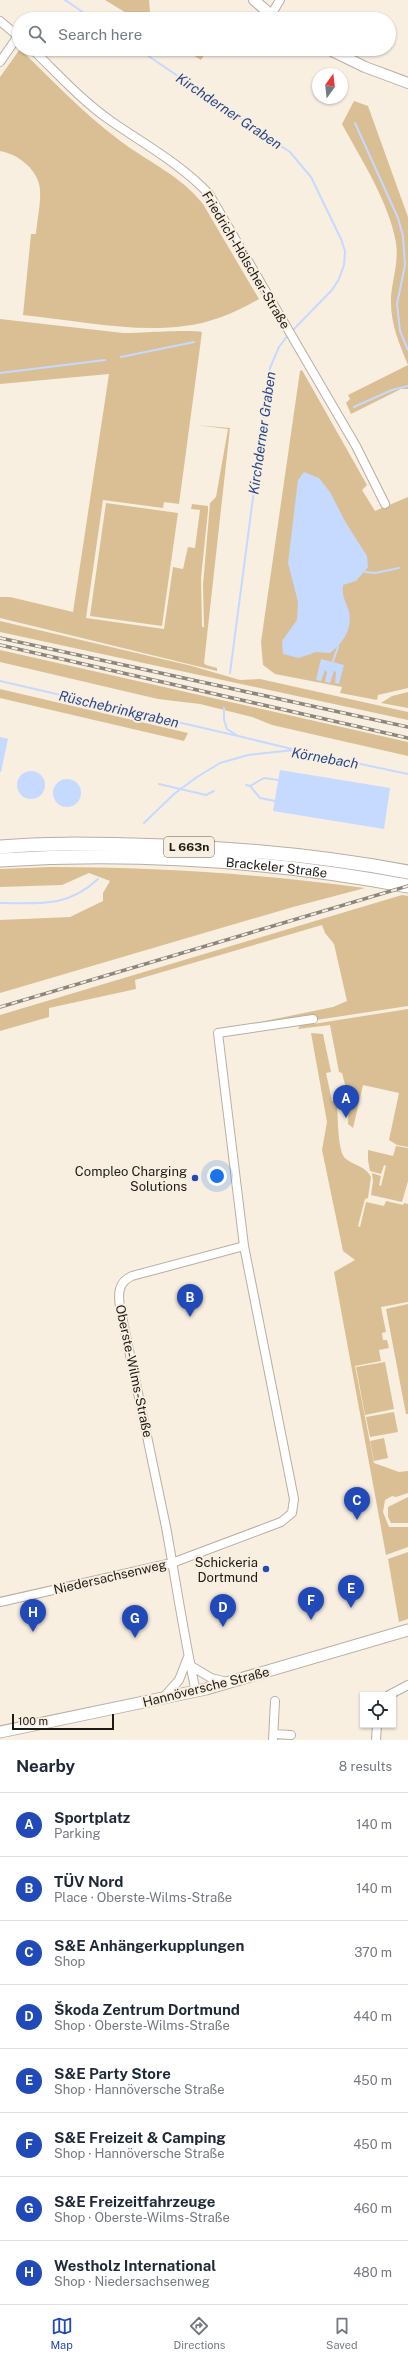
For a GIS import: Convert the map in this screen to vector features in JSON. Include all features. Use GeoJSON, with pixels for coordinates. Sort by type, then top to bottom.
{"type":"FeatureCollection","features":[{"type":"Feature","properties":{"kind":"highway","name":"Brackeler Straße"},"geometry":{"type":"LineString","coordinates":[[0,847],[61,845],[170,846],[286,855],[377,866],[408,872]]}},
{"type":"Feature","properties":{"kind":"highway","name":"Brackeler Straße"},"geometry":{"type":"LineString","coordinates":[[0,860],[62,857],[178,859],[264,865],[347,875],[408,886]]}},
{"type":"Feature","properties":{"kind":"main road","name":"Hannöversche Straße"},"geometry":{"type":"LineString","coordinates":[[0,1732],[196,1692],[408,1630]]}},
{"type":"Feature","properties":{"kind":"street"},"geometry":{"type":"LineString","coordinates":[[254,0],[268,12]]}},
{"type":"Feature","properties":{"kind":"street"},"geometry":{"type":"LineString","coordinates":[[276,12],[280,0]]}},
{"type":"Feature","properties":{"kind":"street"},"geometry":{"type":"LineString","coordinates":[[0,21],[12,32]]}},
{"type":"Feature","properties":{"kind":"street"},"geometry":{"type":"LineString","coordinates":[[0,62],[12,45]]}},
{"type":"Feature","properties":{"kind":"street","name":"Friedrich-Hölscher-Straße"},"geometry":{"type":"LineString","coordinates":[[39,56],[82,98],[110,120],[195,179],[209,194],[356,446],[385,504]]}},
{"type":"Feature","properties":{"kind":"street"},"geometry":{"type":"LineString","coordinates":[[342,56],[365,67],[408,83]]}},
{"type":"Feature","properties":{"kind":"street"},"geometry":{"type":"LineString","coordinates":[[172,1563],[281,1522],[288,1518],[294,1508],[293,1490],[244,1246],[218,1033],[313,1019]]}},
{"type":"Feature","properties":{"kind":"street","name":"Oberste-Wilms-Straße"},"geometry":{"type":"LineString","coordinates":[[196,1692],[172,1563],[120,1307],[119,1292],[123,1281],[132,1276],[244,1246]]}},
{"type":"Feature","properties":{"kind":"street","name":"Niedersachsenweg"},"geometry":{"type":"LineString","coordinates":[[0,1602],[172,1563]]}},
{"type":"Feature","properties":{"kind":"street"},"geometry":{"type":"LineString","coordinates":[[161,1700],[179,1680],[189,1657]]}},
{"type":"Feature","properties":{"kind":"street"},"geometry":{"type":"LineString","coordinates":[[191,1666],[211,1678],[230,1683]]}},
{"type":"Feature","properties":{"kind":"street"},"geometry":{"type":"LineString","coordinates":[[395,1692],[408,1685]]}},
{"type":"Feature","properties":{"kind":"street"},"geometry":{"type":"LineString","coordinates":[[275,1702],[274,1737],[291,1735]]}},
{"type":"Feature","properties":{"kind":"street"},"geometry":{"type":"LineString","coordinates":[[376,1740],[377,1728]]}},
{"type":"Feature","properties":{"kind":"shaded area"},"geometry":{"type":"Polygon","coordinates":[[[105,0],[149,0],[150,12],[125,12],[105,0]]]}},
{"type":"Feature","properties":{"kind":"shaded area"},"geometry":{"type":"Polygon","coordinates":[[[15,56],[27,56],[68,96],[106,130],[184,185],[203,204],[259,299],[214,320],[194,325],[165,328],[125,327],[23,315],[31,234],[36,234],[40,190],[36,176],[26,164],[14,156],[0,151],[0,77],[15,56]]]}},
{"type":"Feature","properties":{"kind":"shaded area"},"geometry":{"type":"Polygon","coordinates":[[[194,56],[204,56],[201,60],[194,56]]]}},
{"type":"Feature","properties":{"kind":"shaded area"},"geometry":{"type":"Polygon","coordinates":[[[354,101],[368,106],[408,217],[408,365],[396,333],[391,307],[397,250],[393,228],[374,182],[342,124],[354,101]]]}},
{"type":"Feature","properties":{"kind":"shaded area"},"geometry":{"type":"Polygon","coordinates":[[[0,319],[123,333],[177,331],[202,332],[179,504],[164,502],[163,508],[103,500],[86,618],[164,629],[173,567],[183,569],[188,547],[195,548],[200,510],[191,509],[192,504],[208,506],[201,578],[202,627],[204,627],[203,585],[210,503],[216,497],[228,429],[196,425],[230,428],[204,663],[217,668],[217,671],[0,618],[0,597],[10,597],[73,612],[109,374],[0,384],[0,319]]]}},
{"type":"Feature","properties":{"kind":"shaded area"},"geometry":{"type":"Polygon","coordinates":[[[408,365],[408,389],[401,389],[351,414],[346,403],[350,399],[348,395],[408,365]]]}},
{"type":"Feature","properties":{"kind":"shaded area"},"geometry":{"type":"Polygon","coordinates":[[[302,370],[367,485],[362,490],[375,511],[408,497],[408,688],[378,695],[377,700],[340,693],[342,687],[275,674],[263,665],[261,642],[300,371],[302,370]]]}},
{"type":"Feature","properties":{"kind":"shaded area"},"geometry":{"type":"Polygon","coordinates":[[[106,503],[178,513],[162,626],[90,616],[106,503]]]}},
{"type":"Feature","properties":{"kind":"shaded area"},"geometry":{"type":"Polygon","coordinates":[[[0,621],[192,666],[240,680],[260,679],[408,712],[408,720],[0,632],[0,621]]]}},
{"type":"Feature","properties":{"kind":"shaded area"},"geometry":{"type":"Polygon","coordinates":[[[0,650],[408,742],[408,756],[272,725],[252,717],[200,704],[158,699],[0,662],[0,650]]]}},
{"type":"Feature","properties":{"kind":"shaded area"},"geometry":{"type":"Polygon","coordinates":[[[0,689],[188,733],[184,741],[0,698],[0,689]]]}},
{"type":"Feature","properties":{"kind":"shaded area"},"geometry":{"type":"Polygon","coordinates":[[[408,692],[408,708],[381,703],[392,696],[408,692]]]}},
{"type":"Feature","properties":{"kind":"shaded area"},"geometry":{"type":"Polygon","coordinates":[[[51,867],[130,868],[209,872],[365,888],[293,907],[0,993],[0,920],[70,917],[103,901],[103,893],[110,881],[89,873],[62,885],[0,887],[0,869],[51,867]]]}},
{"type":"Feature","properties":{"kind":"shaded area"},"geometry":{"type":"Polygon","coordinates":[[[402,895],[408,896],[408,1006],[316,1020],[315,1015],[231,1028],[333,1007],[347,1001],[334,944],[325,933],[322,925],[135,980],[136,989],[49,1008],[49,1017],[0,1031],[0,1015],[402,895]]]}},
{"type":"Feature","properties":{"kind":"shaded area"},"geometry":{"type":"Polygon","coordinates":[[[408,1009],[408,1147],[397,1145],[389,1140],[399,1093],[363,1085],[353,1128],[348,1124],[349,1100],[342,1073],[339,1072],[330,1025],[298,1029],[301,1024],[312,1021],[313,1024],[408,1009]]]}},
{"type":"Feature","properties":{"kind":"shaded area"},"geometry":{"type":"Polygon","coordinates":[[[311,1033],[323,1034],[331,1072],[326,1073],[332,1101],[337,1101],[339,1141],[343,1155],[346,1159],[360,1166],[369,1173],[371,1177],[368,1198],[365,1199],[358,1226],[360,1227],[366,1202],[384,1206],[386,1201],[403,1205],[404,1203],[408,1204],[408,1302],[381,1307],[386,1332],[382,1333],[383,1340],[387,1340],[389,1348],[379,1350],[381,1361],[355,1366],[374,1463],[399,1472],[408,1471],[408,1493],[396,1497],[392,1496],[385,1500],[383,1512],[389,1527],[408,1527],[408,1547],[386,1555],[334,1272],[355,1260],[343,1251],[322,1150],[327,1122],[311,1033]]]}},
{"type":"Feature","properties":{"kind":"shaded area"},"geometry":{"type":"Polygon","coordinates":[[[396,1146],[408,1148],[408,1181],[402,1202],[371,1195],[373,1181],[372,1173],[381,1176],[379,1185],[381,1186],[386,1166],[384,1165],[381,1174],[370,1171],[368,1150],[393,1156],[396,1146]]]}},
{"type":"Feature","properties":{"kind":"shaded area"},"geometry":{"type":"Polygon","coordinates":[[[408,1304],[408,1414],[406,1414],[386,1309],[408,1304]]]}},
{"type":"Feature","properties":{"kind":"shaded area"},"geometry":{"type":"Polygon","coordinates":[[[385,1362],[394,1409],[365,1415],[356,1367],[385,1362]]]}},
{"type":"Feature","properties":{"kind":"shaded area"},"geometry":{"type":"Polygon","coordinates":[[[394,1412],[398,1432],[370,1437],[366,1417],[394,1412]]]}},
{"type":"Feature","properties":{"kind":"shaded area"},"geometry":{"type":"Polygon","coordinates":[[[384,1438],[388,1458],[374,1461],[370,1441],[384,1438]]]}},
{"type":"Feature","properties":{"kind":"shaded area"},"geometry":{"type":"Polygon","coordinates":[[[408,1497],[408,1523],[391,1523],[388,1517],[388,1507],[408,1497]]]}},
{"type":"Feature","properties":{"kind":"shaded area"},"geometry":{"type":"Polygon","coordinates":[[[408,1552],[408,1619],[399,1622],[388,1559],[408,1552]]]}},
{"type":"Feature","properties":{"kind":"water"},"geometry":{"type":"Polygon","coordinates":[[[304,472],[319,478],[330,492],[346,523],[367,556],[368,567],[356,581],[343,585],[344,597],[350,618],[346,636],[330,653],[316,652],[299,658],[283,654],[282,641],[297,620],[298,602],[288,563],[298,480],[304,472]]]}},
{"type":"Feature","properties":{"kind":"water"},"geometry":{"type":"Polygon","coordinates":[[[321,659],[344,665],[339,684],[335,683],[336,672],[334,671],[330,683],[325,682],[327,672],[325,670],[321,681],[316,680],[321,659]]]}},
{"type":"Feature","properties":{"kind":"water"},"geometry":{"type":"Polygon","coordinates":[[[0,737],[8,739],[1,772],[0,772],[0,737]]]}},
{"type":"Feature","properties":{"kind":"water"},"geometry":{"type":"Polygon","coordinates":[[[280,770],[390,788],[384,829],[273,811],[280,770]]]}},
{"type":"Feature","properties":{"kind":"water"},"geometry":{"type":"Polygon","coordinates":[[[31,771],[41,775],[45,785],[41,795],[31,799],[21,795],[17,785],[21,775],[31,771]]]}},
{"type":"Feature","properties":{"kind":"water"},"geometry":{"type":"Polygon","coordinates":[[[67,779],[77,783],[81,793],[77,803],[67,807],[57,803],[53,793],[57,783],[67,779]]]}},
{"type":"Feature","properties":{"kind":"waterway","name":"Kirchderner Graben"},"geometry":{"type":"LineString","coordinates":[[65,0],[83,12]]}},
{"type":"Feature","properties":{"kind":"waterway","name":"Kirchderner Graben"},"geometry":{"type":"LineString","coordinates":[[148,56],[290,152],[311,177],[341,239],[345,251],[344,265],[339,279],[332,290],[291,332]]}},
{"type":"Feature","properties":{"kind":"waterway"},"geometry":{"type":"LineString","coordinates":[[355,123],[398,218],[403,236],[405,265],[397,304],[400,331],[408,350]]}},
{"type":"Feature","properties":{"kind":"waterway","name":"Kirchderner Graben"},"geometry":{"type":"LineString","coordinates":[[230,673],[270,368],[279,347],[288,335]]}},
{"type":"Feature","properties":{"kind":"waterway"},"geometry":{"type":"LineString","coordinates":[[121,357],[194,342]]}},
{"type":"Feature","properties":{"kind":"waterway"},"geometry":{"type":"LineString","coordinates":[[0,373],[105,360]]}},
{"type":"Feature","properties":{"kind":"waterway"},"geometry":{"type":"LineString","coordinates":[[354,407],[392,390],[408,386]]}},
{"type":"Feature","properties":{"kind":"waterway"},"geometry":{"type":"LineString","coordinates":[[365,572],[375,573],[399,568]]}},
{"type":"Feature","properties":{"kind":"waterway"},"geometry":{"type":"LineString","coordinates":[[333,661],[338,647]]}},
{"type":"Feature","properties":{"kind":"waterway","name":"Rüschebrinkgraben"},"geometry":{"type":"LineString","coordinates":[[0,681],[238,736]]}},
{"type":"Feature","properties":{"kind":"waterway","name":"Kirchderner Graben"},"geometry":{"type":"LineString","coordinates":[[224,708],[224,720],[227,729],[238,736],[292,749]]}},
{"type":"Feature","properties":{"kind":"waterway","name":"Körnebach"},"geometry":{"type":"LineString","coordinates":[[144,823],[174,794],[197,777],[220,763],[248,755],[294,750],[408,774]]}},
{"type":"Feature","properties":{"kind":"waterway"},"geometry":{"type":"LineString","coordinates":[[250,786],[264,778],[278,780]]}},
{"type":"Feature","properties":{"kind":"waterway"},"geometry":{"type":"LineString","coordinates":[[159,784],[206,795],[214,791]]}},
{"type":"Feature","properties":{"kind":"waterway"},"geometry":{"type":"LineString","coordinates":[[246,785],[250,786],[260,798],[275,801]]}},
{"type":"Feature","properties":{"kind":"waterway","name":"Körnebach"},"geometry":{"type":"LineString","coordinates":[[0,903],[52,902],[75,895],[98,879]]}},
{"type":"Feature","properties":{"kind":"railway"},"geometry":{"type":"LineString","coordinates":[[0,638],[408,727]]}},
{"type":"Feature","properties":{"kind":"railway"},"geometry":{"type":"LineString","coordinates":[[0,645],[408,738]]}},
{"type":"Feature","properties":{"kind":"railway"},"geometry":{"type":"LineString","coordinates":[[0,1007],[408,886]]}},
{"type":"Feature","properties":{"kind":"place","name":"Sportplatz"},"geometry":{"type":"Point","coordinates":[346,1118]}},
{"type":"Feature","properties":{"kind":"place","name":"Compleo Charging Solutions"},"geometry":{"type":"Point","coordinates":[195,1178]}},
{"type":"Feature","properties":{"kind":"place","name":"TÜV Nord"},"geometry":{"type":"Point","coordinates":[190,1317]}},
{"type":"Feature","properties":{"kind":"place","name":"S&E Anhängerkupplungen"},"geometry":{"type":"Point","coordinates":[357,1520]}},
{"type":"Feature","properties":{"kind":"place","name":"Schickeria Dortmund"},"geometry":{"type":"Point","coordinates":[266,1569]}},
{"type":"Feature","properties":{"kind":"place","name":"S&E Party Store"},"geometry":{"type":"Point","coordinates":[351,1608]}},
{"type":"Feature","properties":{"kind":"place","name":"S&E Freizeit & Camping"},"geometry":{"type":"Point","coordinates":[311,1620]}},
{"type":"Feature","properties":{"kind":"place","name":"Škoda Zentrum Dortmund"},"geometry":{"type":"Point","coordinates":[223,1627]}},
{"type":"Feature","properties":{"kind":"place","name":"Westholz International"},"geometry":{"type":"Point","coordinates":[33,1632]}},
{"type":"Feature","properties":{"kind":"place","name":"S&E Freizeitfahrzeuge"},"geometry":{"type":"Point","coordinates":[135,1638]}}]}
